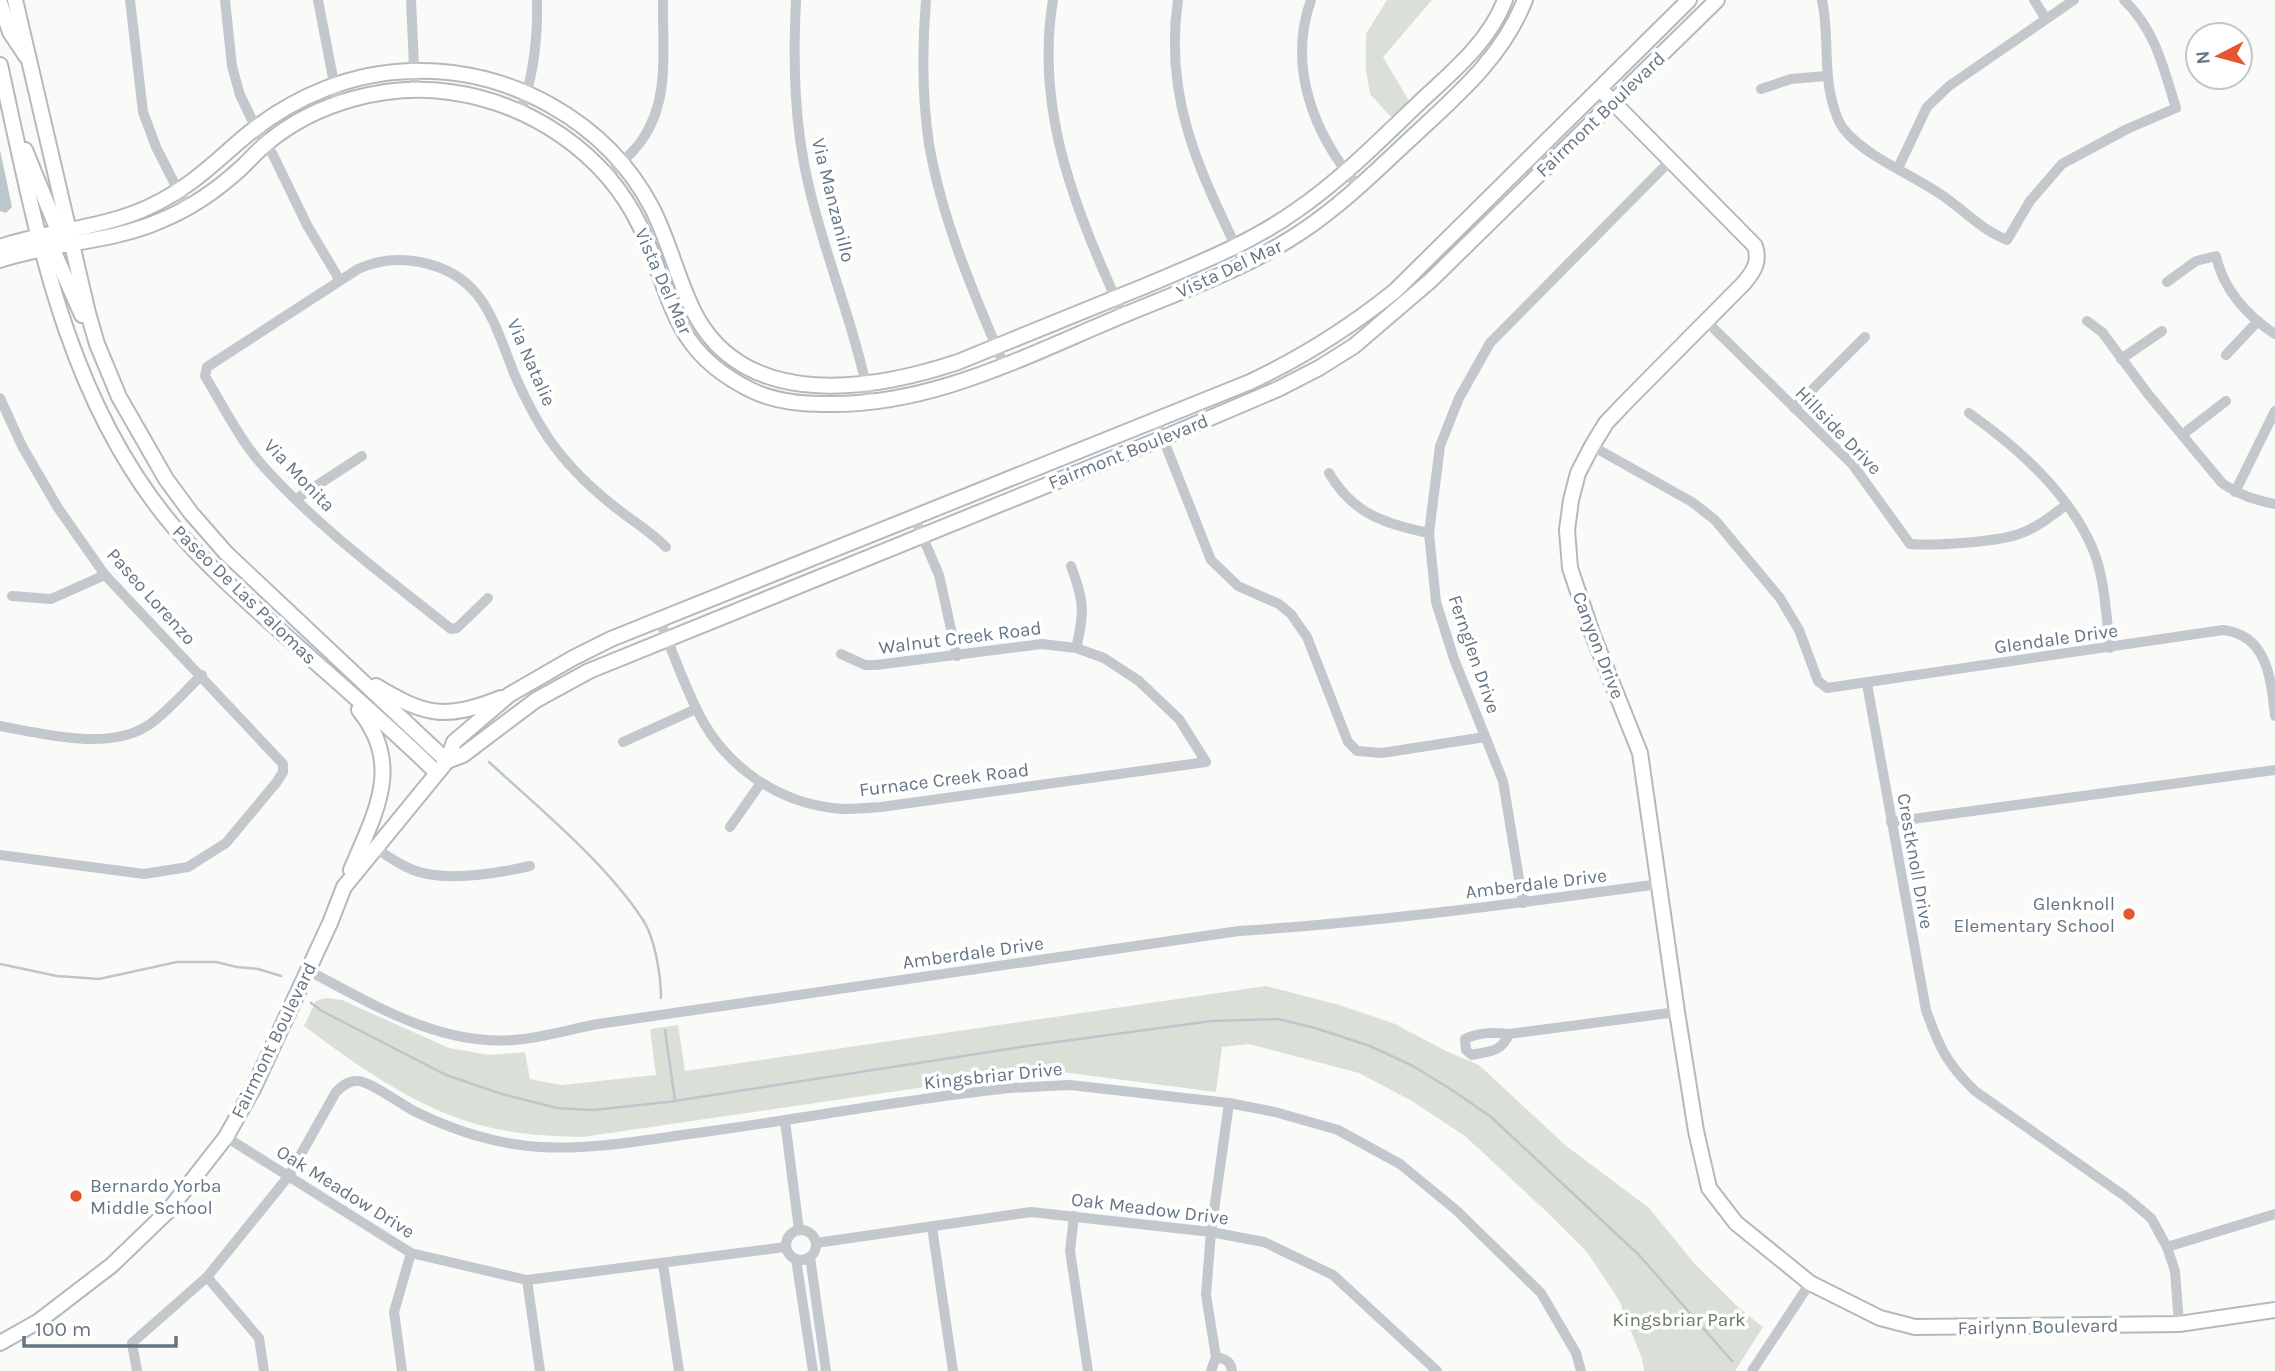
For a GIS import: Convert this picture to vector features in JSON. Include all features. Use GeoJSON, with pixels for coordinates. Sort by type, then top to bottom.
{"type":"FeatureCollection","features":[{"type":"Feature","properties":{"kind":"street"},"geometry":{"type":"LineString","coordinates":[[15,0],[32,66],[55,240]]}},
{"type":"Feature","properties":{"kind":"street"},"geometry":{"type":"LineString","coordinates":[[131,0],[143,112],[156,147],[187,208]]}},
{"type":"Feature","properties":{"kind":"street"},"geometry":{"type":"LineString","coordinates":[[225,0],[236,81],[256,128],[339,279]]}},
{"type":"Feature","properties":{"kind":"street"},"geometry":{"type":"LineString","coordinates":[[318,0],[338,104]]}},
{"type":"Feature","properties":{"kind":"street"},"geometry":{"type":"LineString","coordinates":[[411,0],[415,90]]}},
{"type":"Feature","properties":{"kind":"street"},"geometry":{"type":"LineString","coordinates":[[521,111],[535,57],[537,0]]}},
{"type":"Feature","properties":{"kind":"street"},"geometry":{"type":"LineString","coordinates":[[608,175],[642,140],[658,108],[664,66],[663,0]]}},
{"type":"Feature","properties":{"kind":"street","name":"Via Manzanillo"},"geometry":{"type":"LineString","coordinates":[[796,0],[794,80],[804,164],[816,214],[851,325],[870,404]]}},
{"type":"Feature","properties":{"kind":"street"},"geometry":{"type":"LineString","coordinates":[[926,0],[923,68],[929,143],[948,223],[1004,365]]}},
{"type":"Feature","properties":{"kind":"street"},"geometry":{"type":"LineString","coordinates":[[1053,0],[1050,71],[1058,142],[1072,190],[1123,315]]}},
{"type":"Feature","properties":{"kind":"street"},"geometry":{"type":"LineString","coordinates":[[1178,0],[1175,55],[1185,129],[1202,177],[1244,264]]}},
{"type":"Feature","properties":{"kind":"street"},"geometry":{"type":"LineString","coordinates":[[1311,0],[1302,42],[1306,92],[1322,135],[1345,172],[1358,186]]}},
{"type":"Feature","properties":{"kind":"street","name":"Vista Del Mar"},"geometry":{"type":"LineString","coordinates":[[179,191],[204,174],[256,128],[281,110],[333,86],[364,77],[414,71],[441,71],[480,77],[527,93],[580,124],[621,163],[653,210],[697,318],[722,348],[745,366],[789,382],[833,386],[866,385],[922,374],[1116,298],[1236,247],[1296,211],[1345,172],[1478,46],[1505,0]]}},
{"type":"Feature","properties":{"kind":"street","name":"Vista Del Mar"},"geometry":{"type":"LineString","coordinates":[[55,240],[137,230],[187,208],[220,186],[265,144],[293,125],[338,104],[371,95],[415,90],[468,95],[521,111],[576,147],[608,175],[641,229],[682,331],[710,365],[758,393],[783,400],[813,404],[870,404],[933,392],[1004,365],[1244,264],[1302,231],[1358,186],[1485,68],[1507,38],[1525,0]]}},
{"type":"Feature","properties":{"kind":"street","name":"Fairmont Boulevard"},"geometry":{"type":"LineString","coordinates":[[447,761],[454,742],[509,695],[573,658],[659,619],[1156,421],[1296,361],[1356,322],[1395,290],[1689,0]]}},
{"type":"Feature","properties":{"kind":"street","name":"Fairmont Boulevard"},"geometry":{"type":"LineString","coordinates":[[0,1343],[39,1321],[112,1265],[168,1211],[226,1137],[253,1089],[344,887],[447,761],[463,755],[511,717],[564,684],[667,638],[1163,438],[1278,389],[1319,368],[1354,346],[1430,281],[1717,0]]}},
{"type":"Feature","properties":{"kind":"street"},"geometry":{"type":"LineString","coordinates":[[1822,0],[1827,24],[1826,76],[1836,114],[1847,133],[1947,199],[1988,232],[2007,240],[2030,201],[2062,164],[2127,129],[2176,108],[2153,37],[2139,15],[2124,0]]}},
{"type":"Feature","properties":{"kind":"street"},"geometry":{"type":"LineString","coordinates":[[2034,0],[2046,19]]}},
{"type":"Feature","properties":{"kind":"street"},"geometry":{"type":"LineString","coordinates":[[1898,168],[1927,107],[1941,93],[2074,0]]}},
{"type":"Feature","properties":{"kind":"street"},"geometry":{"type":"LineString","coordinates":[[0,3],[10,32],[32,66]]}},
{"type":"Feature","properties":{"kind":"street"},"geometry":{"type":"LineString","coordinates":[[0,65],[17,141],[31,161],[55,240]]}},
{"type":"Feature","properties":{"kind":"street"},"geometry":{"type":"LineString","coordinates":[[1761,89],[1791,79],[1826,76]]}},
{"type":"Feature","properties":{"kind":"street","name":"Canyon Drive"},"geometry":{"type":"LineString","coordinates":[[1600,89],[1755,246],[1758,256],[1755,269],[1744,283],[1606,423],[1578,473],[1567,530],[1570,568],[1592,633],[1640,753],[1677,1012],[1696,1131],[1709,1188],[1736,1223],[1810,1283]]}},
{"type":"Feature","properties":{"kind":"street","name":"Fernglen Drive"},"geometry":{"type":"LineString","coordinates":[[1522,903],[1503,781],[1454,659],[1436,602],[1429,533],[1440,446],[1459,398],[1490,343],[1670,162]]}},
{"type":"Feature","properties":{"kind":"street"},"geometry":{"type":"LineString","coordinates":[[0,260],[125,216],[179,191]]}},
{"type":"Feature","properties":{"kind":"street"},"geometry":{"type":"LineString","coordinates":[[0,247],[55,240]]}},
{"type":"Feature","properties":{"kind":"street","name":"Paseo De Las Palomas"},"geometry":{"type":"LineString","coordinates":[[55,240],[81,314],[93,330]]}},
{"type":"Feature","properties":{"kind":"street","name":"Paseo De Las Palomas"},"geometry":{"type":"LineString","coordinates":[[55,240],[119,397],[166,479],[191,513],[226,553],[447,761]]}},
{"type":"Feature","properties":{"kind":"street","name":"Paseo De Las Palomas"},"geometry":{"type":"LineString","coordinates":[[55,240],[57,306],[80,372],[106,424],[151,497],[174,527],[219,575],[436,772]]}},
{"type":"Feature","properties":{"kind":"street"},"geometry":{"type":"LineString","coordinates":[[2167,282],[2196,261],[2216,257],[2220,275],[2245,309],[2275,334]]}},
{"type":"Feature","properties":{"kind":"street","name":"Via Natalie"},"geometry":{"type":"LineString","coordinates":[[339,279],[380,261],[397,260],[432,264],[451,273],[470,287],[485,303],[496,323],[517,379],[549,439],[591,486],[666,547]]}},
{"type":"Feature","properties":{"kind":"street","name":"Via Monita"},"geometry":{"type":"LineString","coordinates":[[339,279],[207,367],[205,376],[248,447],[263,466],[337,538],[451,629],[457,628],[488,598]]}},
{"type":"Feature","properties":{"kind":"street","name":"Hillside Drive"},"geometry":{"type":"LineString","coordinates":[[1706,321],[1853,465],[1910,544],[1951,543],[2018,535],[2039,525],[2066,505]]}},
{"type":"Feature","properties":{"kind":"street"},"geometry":{"type":"LineString","coordinates":[[2087,321],[2102,332],[2222,484],[2235,492],[2275,503]]}},
{"type":"Feature","properties":{"kind":"street"},"geometry":{"type":"LineString","coordinates":[[2226,355],[2258,321]]}},
{"type":"Feature","properties":{"kind":"street"},"geometry":{"type":"LineString","coordinates":[[2121,359],[2162,331]]}},
{"type":"Feature","properties":{"kind":"street"},"geometry":{"type":"LineString","coordinates":[[1794,408],[1865,337]]}},
{"type":"Feature","properties":{"kind":"street","name":"Paseo Lorenzo"},"geometry":{"type":"LineString","coordinates":[[0,398],[22,446],[58,508],[104,575],[202,675],[283,764],[283,772],[276,783],[226,843],[188,867],[144,874],[0,855]]}},
{"type":"Feature","properties":{"kind":"street"},"geometry":{"type":"LineString","coordinates":[[2182,435],[2226,401]]}},
{"type":"Feature","properties":{"kind":"street"},"geometry":{"type":"LineString","coordinates":[[1969,413],[2033,465],[2066,505],[2092,548],[2102,591],[2110,648]]}},
{"type":"Feature","properties":{"kind":"street"},"geometry":{"type":"LineString","coordinates":[[2235,492],[2274,416]]}},
{"type":"Feature","properties":{"kind":"street"},"geometry":{"type":"LineString","coordinates":[[1156,421],[1212,560],[1238,586],[1279,604],[1292,614],[1307,637],[1348,742],[1357,751],[1382,753],[1485,737]]}},
{"type":"Feature","properties":{"kind":"street"},"geometry":{"type":"LineString","coordinates":[[1592,446],[1692,502],[1715,520],[1780,598],[1799,630],[1818,681],[1827,688],[1867,684]]}},
{"type":"Feature","properties":{"kind":"street"},"geometry":{"type":"LineString","coordinates":[[296,499],[362,456]]}},
{"type":"Feature","properties":{"kind":"street"},"geometry":{"type":"LineString","coordinates":[[1329,473],[1339,489],[1364,513],[1392,525],[1429,533]]}},
{"type":"Feature","properties":{"kind":"street"},"geometry":{"type":"LineString","coordinates":[[914,517],[939,575],[957,656]]}},
{"type":"Feature","properties":{"kind":"street"},"geometry":{"type":"LineString","coordinates":[[1071,566],[1083,604],[1076,648]]}},
{"type":"Feature","properties":{"kind":"street"},"geometry":{"type":"LineString","coordinates":[[12,596],[51,599],[104,575]]}},
{"type":"Feature","properties":{"kind":"street","name":"Furnace Creek Road"},"geometry":{"type":"LineString","coordinates":[[659,619],[696,709],[715,740],[760,784],[809,803],[843,809],[881,807],[1206,762]]}},
{"type":"Feature","properties":{"kind":"street","name":"Glendale Drive"},"geometry":{"type":"LineString","coordinates":[[1867,684],[2223,630],[2238,632],[2248,639],[2265,662],[2271,680],[2275,716]]}},
{"type":"Feature","properties":{"kind":"street","name":"Walnut Creek Road"},"geometry":{"type":"LineString","coordinates":[[841,654],[865,665],[876,666],[1042,644],[1076,648],[1104,658],[1139,681],[1179,719],[1206,762]]}},
{"type":"Feature","properties":{"kind":"street"},"geometry":{"type":"LineString","coordinates":[[331,651],[374,685],[404,703],[424,710],[458,711],[509,695]]}},
{"type":"Feature","properties":{"kind":"street"},"geometry":{"type":"LineString","coordinates":[[0,726],[100,740],[118,737],[149,725],[202,675]]}},
{"type":"Feature","properties":{"kind":"street"},"geometry":{"type":"LineString","coordinates":[[334,679],[370,724],[383,765],[383,784],[376,811],[344,887]]}},
{"type":"Feature","properties":{"kind":"street","name":"Crestknoll Drive"},"geometry":{"type":"LineString","coordinates":[[1867,684],[1926,1010],[1938,1044],[1954,1071],[1975,1091],[2126,1197],[2151,1218],[2167,1247],[2175,1271],[2179,1324]]}},
{"type":"Feature","properties":{"kind":"street"},"geometry":{"type":"LineString","coordinates":[[623,742],[696,709]]}},
{"type":"Feature","properties":{"kind":"street"},"geometry":{"type":"LineString","coordinates":[[1891,822],[2275,769]]}},
{"type":"Feature","properties":{"kind":"street"},"geometry":{"type":"LineString","coordinates":[[730,827],[760,784]]}},
{"type":"Feature","properties":{"kind":"street"},"geometry":{"type":"LineString","coordinates":[[374,848],[407,867],[427,874],[448,876],[506,872],[530,866]]}},
{"type":"Feature","properties":{"kind":"street","name":"Amberdale Drive"},"geometry":{"type":"LineString","coordinates":[[307,970],[404,1020],[459,1037],[513,1040],[598,1024],[1239,931],[1301,927],[1522,903],[1659,884]]}},
{"type":"Feature","properties":{"kind":"street"},"geometry":{"type":"LineString","coordinates":[[1509,1034],[1677,1012]]}},
{"type":"Feature","properties":{"kind":"street","name":"Kingsbriar Drive"},"geometry":{"type":"LineString","coordinates":[[288,1177],[336,1092],[344,1084],[355,1080],[362,1081],[429,1118],[523,1146],[544,1147],[612,1144],[984,1090],[1070,1085],[1229,1103],[1275,1112],[1338,1130],[1400,1164],[1456,1210],[1541,1293],[1576,1353],[1581,1371]]}},
{"type":"Feature","properties":{"kind":"street"},"geometry":{"type":"LineString","coordinates":[[1211,1371],[1216,1357],[1206,1295],[1211,1232],[1229,1103]]}},
{"type":"Feature","properties":{"kind":"street"},"geometry":{"type":"LineString","coordinates":[[785,1121],[799,1230]]}},
{"type":"Feature","properties":{"kind":"street","name":"Oak Meadow Drive"},"geometry":{"type":"LineString","coordinates":[[226,1137],[411,1253],[527,1280],[785,1247]]}},
{"type":"Feature","properties":{"kind":"street"},"geometry":{"type":"LineString","coordinates":[[137,1371],[132,1343],[208,1277],[288,1177]]}},
{"type":"Feature","properties":{"kind":"street","name":"Oak Meadow Drive"},"geometry":{"type":"LineString","coordinates":[[816,1243],[1031,1212],[1211,1232],[1264,1242],[1333,1275],[1437,1371]]}},
{"type":"Feature","properties":{"kind":"street"},"geometry":{"type":"LineString","coordinates":[[2167,1247],[2275,1214]]}},
{"type":"Feature","properties":{"kind":"street"},"geometry":{"type":"LineString","coordinates":[[1074,1216],[1070,1251],[1088,1371]]}},
{"type":"Feature","properties":{"kind":"street"},"geometry":{"type":"LineString","coordinates":[[932,1227],[953,1371]]}},
{"type":"Feature","properties":{"kind":"street"},"geometry":{"type":"LineString","coordinates":[[799,1230],[810,1233],[816,1243],[815,1251],[810,1257],[800,1261],[789,1255],[785,1247],[788,1236],[799,1230]]}},
{"type":"Feature","properties":{"kind":"street"},"geometry":{"type":"LineString","coordinates":[[402,1371],[394,1312],[411,1253]]}},
{"type":"Feature","properties":{"kind":"street"},"geometry":{"type":"LineString","coordinates":[[810,1257],[826,1371]]}},
{"type":"Feature","properties":{"kind":"street"},"geometry":{"type":"LineString","coordinates":[[796,1259],[813,1371]]}},
{"type":"Feature","properties":{"kind":"street"},"geometry":{"type":"LineString","coordinates":[[663,1264],[679,1371]]}},
{"type":"Feature","properties":{"kind":"street"},"geometry":{"type":"LineString","coordinates":[[208,1277],[259,1338],[264,1371]]}},
{"type":"Feature","properties":{"kind":"street"},"geometry":{"type":"LineString","coordinates":[[527,1280],[540,1371]]}},
{"type":"Feature","properties":{"kind":"street"},"geometry":{"type":"LineString","coordinates":[[1752,1371],[1810,1283]]}},
{"type":"Feature","properties":{"kind":"street","name":"Fairlynn Boulevard"},"geometry":{"type":"LineString","coordinates":[[1810,1283],[1880,1318],[1915,1327],[2179,1324],[2275,1310]]}},
{"type":"Feature","properties":{"kind":"street"},"geometry":{"type":"LineString","coordinates":[[807,1333],[820,1331]]}},
{"type":"Feature","properties":{"kind":"street"},"geometry":{"type":"LineString","coordinates":[[1216,1357],[1225,1359],[1231,1365],[1232,1371]]}},
{"type":"Feature","properties":{"kind":"green space"},"geometry":{"type":"Polygon","coordinates":[[[1387,0],[1432,0],[1383,57],[1409,101],[1391,117],[1370,94],[1366,70],[1366,34],[1387,0]]]}},
{"type":"Feature","properties":{"kind":"green space","name":"Kingsbriar Park"},"geometry":{"type":"Polygon","coordinates":[[[1266,986],[1339,1005],[1395,1024],[1479,1065],[1565,1145],[1649,1208],[1694,1263],[1739,1308],[1763,1327],[1735,1371],[1644,1371],[1619,1300],[1587,1252],[1465,1136],[1412,1101],[1359,1073],[1249,1044],[1222,1047],[1216,1092],[1062,1072],[1021,1073],[582,1137],[507,1131],[444,1113],[371,1074],[304,1026],[316,1001],[326,998],[342,1000],[449,1048],[489,1055],[525,1052],[530,1079],[561,1085],[656,1075],[650,1029],[678,1025],[685,1071],[1266,986]]]}},
{"type":"Feature","properties":{"kind":"shaded area"},"geometry":{"type":"Polygon","coordinates":[[[0,150],[12,207],[6,213],[0,211],[0,150]]]}},
{"type":"Feature","properties":{"kind":"waterway"},"geometry":{"type":"LineString","coordinates":[[489,762],[571,837],[628,899],[651,937],[661,998]]}},
{"type":"Feature","properties":{"kind":"waterway"},"geometry":{"type":"LineString","coordinates":[[0,964],[57,976],[99,979],[177,962],[216,962],[281,976]]}},
{"type":"Feature","properties":{"kind":"waterway"},"geometry":{"type":"LineString","coordinates":[[311,1003],[446,1075],[502,1094],[557,1108],[593,1110],[668,1102],[1027,1046],[1212,1021],[1278,1019],[1315,1028],[1370,1046],[1413,1066],[1491,1117],[1639,1255],[1732,1361]]}},
{"type":"Feature","properties":{"kind":"waterway"},"geometry":{"type":"LineString","coordinates":[[665,1030],[675,1100]]}},
{"type":"Feature","properties":{"kind":"place","name":"Glenknoll Elementary School"},"geometry":{"type":"Point","coordinates":[2129,914]}},
{"type":"Feature","properties":{"kind":"place","name":"Bernardo Yorba Middle School"},"geometry":{"type":"Point","coordinates":[76,1196]}}]}
